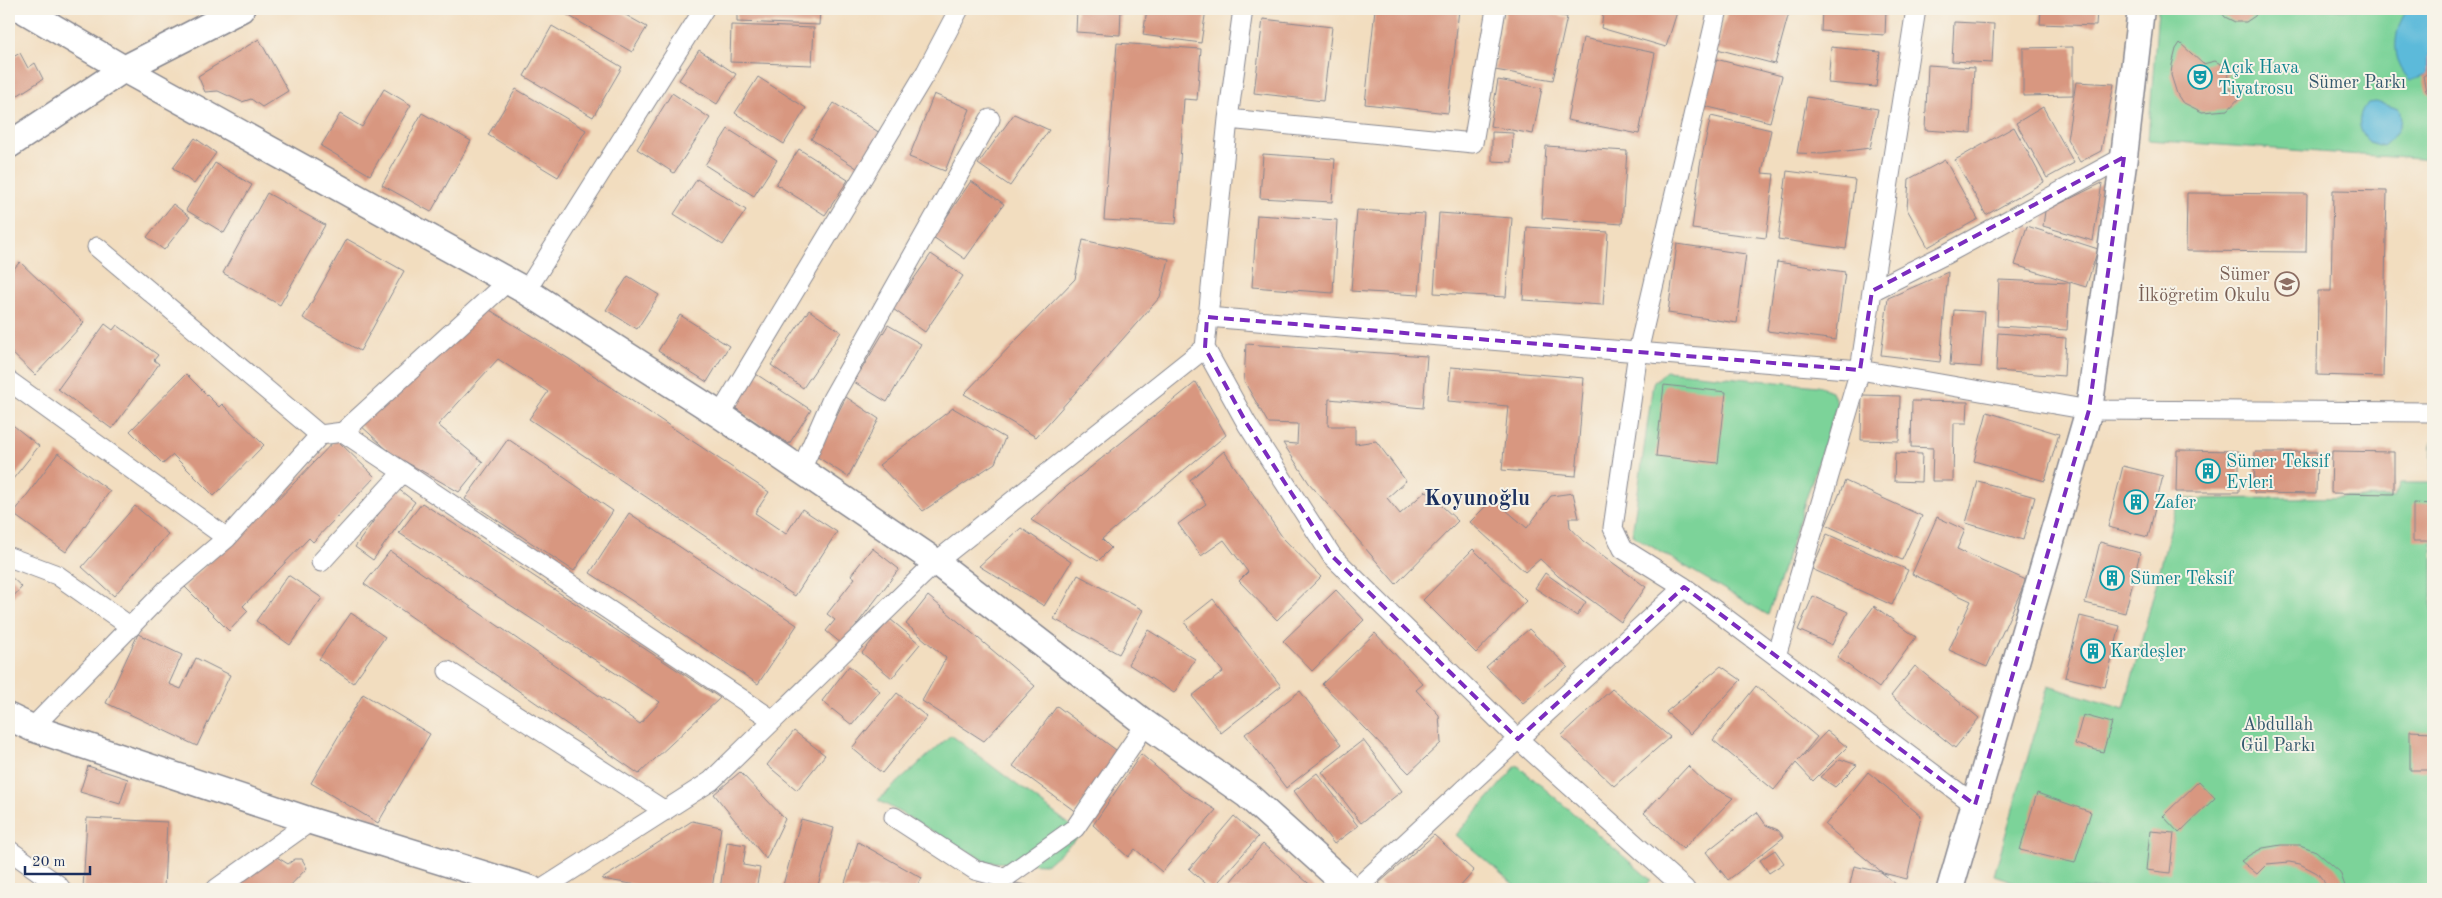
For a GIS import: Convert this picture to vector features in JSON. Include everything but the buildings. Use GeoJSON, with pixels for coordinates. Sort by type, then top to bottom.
{"type":"FeatureCollection","features":[{"type":"Feature","properties":{"kind":"street"},"geometry":{"type":"LineString","coordinates":[[22,9],[124,69],[517,286],[720,415],[936,562],[1146,724],[1247,796],[1351,889]]}},
{"type":"Feature","properties":{"kind":"street"},"geometry":{"type":"LineString","coordinates":[[9,145],[124,69],[241,9]]}},
{"type":"Feature","properties":{"kind":"street"},"geometry":{"type":"LineString","coordinates":[[32,728],[166,590],[227,538],[320,435],[343,432],[517,286],[704,9]]}},
{"type":"Feature","properties":{"kind":"street"},"geometry":{"type":"LineString","coordinates":[[720,415],[926,72],[959,9]]}},
{"type":"Feature","properties":{"kind":"street"},"geometry":{"type":"LineString","coordinates":[[1243,9],[1228,119],[1205,348],[1247,424],[1332,556],[1518,739],[1685,889]]}},
{"type":"Feature","properties":{"kind":"street"},"geometry":{"type":"LineString","coordinates":[[1228,119],[1473,143],[1496,9]]}},
{"type":"Feature","properties":{"kind":"street"},"geometry":{"type":"LineString","coordinates":[[1718,9],[1638,352],[1613,528],[1623,549],[1684,587],[1975,805]]}},
{"type":"Feature","properties":{"kind":"street"},"geometry":{"type":"LineString","coordinates":[[1776,656],[1860,370],[1916,9]]}},
{"type":"Feature","properties":{"kind":"street"},"geometry":{"type":"LineString","coordinates":[[1950,889],[2089,410],[2124,157],[2140,9]]}},
{"type":"Feature","properties":{"kind":"street"},"geometry":{"type":"LineString","coordinates":[[801,470],[832,399],[990,119]]}},
{"type":"Feature","properties":{"kind":"street"},"geometry":{"type":"LineString","coordinates":[[1872,291],[2124,157]]}},
{"type":"Feature","properties":{"kind":"street"},"geometry":{"type":"LineString","coordinates":[[97,248],[320,435]]}},
{"type":"Feature","properties":{"kind":"street"},"geometry":{"type":"LineString","coordinates":[[1207,317],[1860,370],[2089,410],[2433,412]]}},
{"type":"Feature","properties":{"kind":"street"},"geometry":{"type":"LineString","coordinates":[[542,889],[711,781],[936,562],[1205,348]]}},
{"type":"Feature","properties":{"kind":"street"},"geometry":{"type":"LineString","coordinates":[[9,381],[227,538]]}},
{"type":"Feature","properties":{"kind":"street"},"geometry":{"type":"LineString","coordinates":[[343,432],[773,720]]}},
{"type":"Feature","properties":{"kind":"street"},"geometry":{"type":"LineString","coordinates":[[321,562],[403,472]]}},
{"type":"Feature","properties":{"kind":"street"},"geometry":{"type":"LineString","coordinates":[[9,557],[56,575],[131,626]]}},
{"type":"Feature","properties":{"kind":"street"},"geometry":{"type":"LineString","coordinates":[[1356,889],[1684,587]]}},
{"type":"Feature","properties":{"kind":"street"},"geometry":{"type":"LineString","coordinates":[[448,671],[664,811]]}},
{"type":"Feature","properties":{"kind":"street"},"geometry":{"type":"LineString","coordinates":[[9,717],[32,728],[311,822],[531,889]]}},
{"type":"Feature","properties":{"kind":"street"},"geometry":{"type":"LineString","coordinates":[[894,817],[975,870],[1005,883],[1075,828],[1146,724]]}},
{"type":"Feature","properties":{"kind":"street"},"geometry":{"type":"LineString","coordinates":[[216,889],[311,822]]}},
{"type":"Feature","properties":{"kind":"street"},"geometry":{"type":"LineString","coordinates":[[9,850],[61,889]]}},
{"type":"Feature","properties":{"kind":"highlighted area"},"geometry":{"type":"Polygon","coordinates":[[[2124,157],[2089,410],[1975,805],[1684,587],[1518,739],[1332,556],[1247,424],[1205,348],[1207,317],[1860,370],[1872,291],[2124,157]]]}},
{"type":"Feature","properties":{"kind":"green space","name":"Sümer Parkı"},"geometry":{"type":"Polygon","coordinates":[[[2158,9],[2433,9],[2433,160],[2148,140],[2158,9]]]}},
{"type":"Feature","properties":{"kind":"green space"},"geometry":{"type":"Polygon","coordinates":[[[1666,371],[1818,386],[1832,391],[1837,404],[1768,615],[1632,535],[1653,383],[1666,371]]]}},
{"type":"Feature","properties":{"kind":"green space","name":"Abdullah Gül Parkı"},"geometry":{"type":"Polygon","coordinates":[[[2432,441],[2433,889],[2035,889],[1994,875],[2048,686],[2124,709],[2178,499],[2394,497],[2400,483],[2431,483],[2432,441]]]}},
{"type":"Feature","properties":{"kind":"green space"},"geometry":{"type":"Polygon","coordinates":[[[951,735],[1082,834],[1047,864],[987,862],[878,800],[951,735]]]}},
{"type":"Feature","properties":{"kind":"green space"},"geometry":{"type":"Polygon","coordinates":[[[1517,765],[1651,880],[1643,889],[1519,889],[1456,835],[1517,765]]]}},
{"type":"Feature","properties":{"kind":"water"},"geometry":{"type":"Polygon","coordinates":[[[2408,9],[2433,9],[2433,48],[2427,60],[2427,74],[2410,80],[2399,64],[2396,45],[2399,26],[2408,9]]]}},
{"type":"Feature","properties":{"kind":"water"},"geometry":{"type":"Polygon","coordinates":[[[2376,102],[2399,109],[2401,120],[2391,139],[2383,146],[2369,142],[2360,127],[2360,117],[2365,107],[2369,103],[2376,102]]]}},
{"type":"Feature","properties":{"kind":"place","name":"Açık Hava Tiyatrosu"},"geometry":{"type":"Point","coordinates":[2200,77]}},
{"type":"Feature","properties":{"kind":"place","name":"Sümer İlköğretim Okulu"},"geometry":{"type":"Point","coordinates":[2287,284]}},
{"type":"Feature","properties":{"kind":"place","name":"Sümer Teksif Evleri"},"geometry":{"type":"Point","coordinates":[2208,471]}},
{"type":"Feature","properties":{"kind":"place","name":"Zafer"},"geometry":{"type":"Point","coordinates":[2136,502]}},
{"type":"Feature","properties":{"kind":"place","name":"Sümer Teksif"},"geometry":{"type":"Point","coordinates":[2112,578]}},
{"type":"Feature","properties":{"kind":"place","name":"Kardeşler"},"geometry":{"type":"Point","coordinates":[2093,651]}},
{"type":"Feature","properties":{"kind":"district","name":"Koyunoğlu"},"geometry":{"type":"Point","coordinates":[1477,497]}}]}
